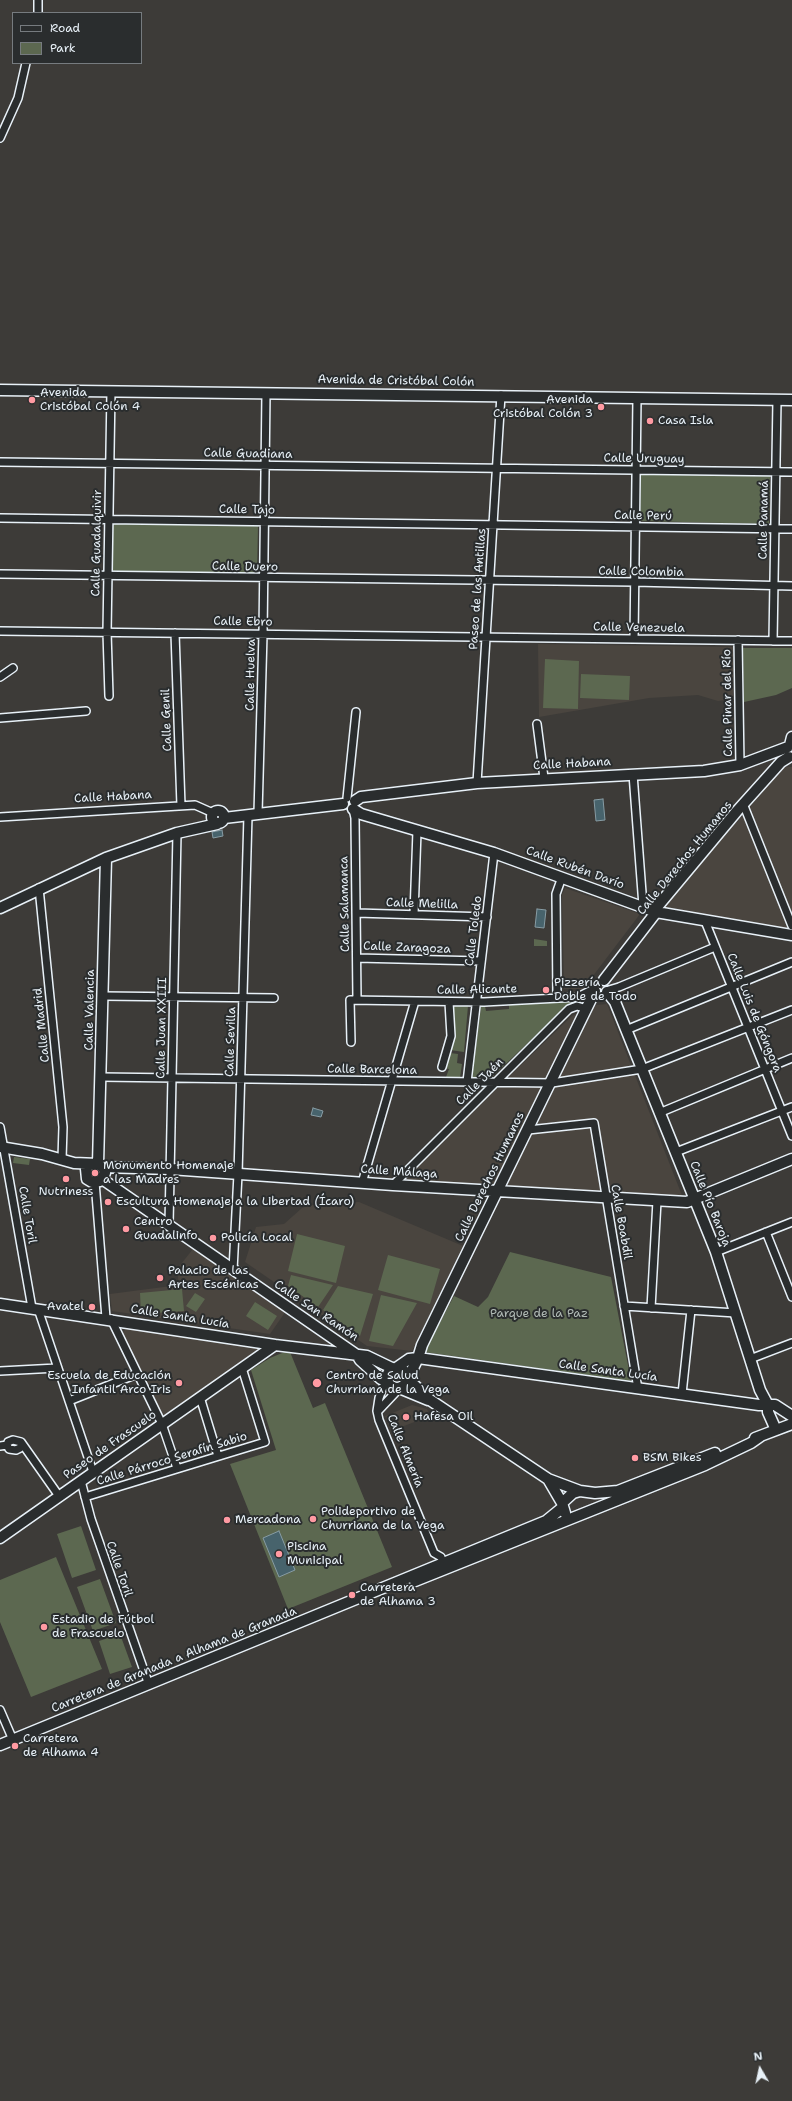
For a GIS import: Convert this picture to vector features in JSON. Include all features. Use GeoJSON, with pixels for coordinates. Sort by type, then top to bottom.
{"type":"FeatureCollection","features":[{"type":"Feature","properties":{"kind":"street"},"geometry":{"type":"LineString","coordinates":[[38,0],[38,12]]}},
{"type":"Feature","properties":{"kind":"street"},"geometry":{"type":"LineString","coordinates":[[0,138],[18,98],[26,64]]}},
{"type":"Feature","properties":{"kind":"street","name":"Avenida de Cristóbal Colón"},"geometry":{"type":"LineString","coordinates":[[0,390],[792,400]]}},
{"type":"Feature","properties":{"kind":"street","name":"Calle Guadalquivir"},"geometry":{"type":"LineString","coordinates":[[109,696],[107,632],[111,391]]}},
{"type":"Feature","properties":{"kind":"street","name":"Calle Huelva"},"geometry":{"type":"LineString","coordinates":[[253,814],[263,634],[266,393]]}},
{"type":"Feature","properties":{"kind":"street","name":"Paseo de las Antillas"},"geometry":{"type":"LineString","coordinates":[[477,783],[501,396]]}},
{"type":"Feature","properties":{"kind":"street"},"geometry":{"type":"LineString","coordinates":[[634,639],[638,398]]}},
{"type":"Feature","properties":{"kind":"street","name":"Calle Panamá"},"geometry":{"type":"LineString","coordinates":[[773,641],[777,400]]}},
{"type":"Feature","properties":{"kind":"street","name":"Calle Guadiana"},"geometry":{"type":"LineString","coordinates":[[0,462],[496,468]]}},
{"type":"Feature","properties":{"kind":"street","name":"Calle Uruguay"},"geometry":{"type":"LineString","coordinates":[[496,468],[792,472]]}},
{"type":"Feature","properties":{"kind":"street","name":"Calle Tajo"},"geometry":{"type":"LineString","coordinates":[[0,518],[493,525]]}},
{"type":"Feature","properties":{"kind":"street","name":"Calle Perú"},"geometry":{"type":"LineString","coordinates":[[493,525],[792,529]]}},
{"type":"Feature","properties":{"kind":"street","name":"Calle Duero"},"geometry":{"type":"LineString","coordinates":[[0,574],[489,581]]}},
{"type":"Feature","properties":{"kind":"street","name":"Calle Colombia"},"geometry":{"type":"LineString","coordinates":[[489,581],[634,582],[792,586]]}},
{"type":"Feature","properties":{"kind":"street","name":"Calle Ebro"},"geometry":{"type":"LineString","coordinates":[[0,631],[486,636]]}},
{"type":"Feature","properties":{"kind":"street","name":"Calle Genil"},"geometry":{"type":"LineString","coordinates":[[175,632],[181,806]]}},
{"type":"Feature","properties":{"kind":"street","name":"Calle Venezuela"},"geometry":{"type":"LineString","coordinates":[[486,636],[792,641]]}},
{"type":"Feature","properties":{"kind":"street","name":"Calle Pinar del Río"},"geometry":{"type":"LineString","coordinates":[[738,640],[740,765]]}},
{"type":"Feature","properties":{"kind":"street"},"geometry":{"type":"LineString","coordinates":[[0,677],[13,668]]}},
{"type":"Feature","properties":{"kind":"street"},"geometry":{"type":"LineString","coordinates":[[0,718],[86,711]]}},
{"type":"Feature","properties":{"kind":"street","name":"Calle Salamanca"},"geometry":{"type":"LineString","coordinates":[[356,712],[349,803],[356,913],[357,1000]]}},
{"type":"Feature","properties":{"kind":"street"},"geometry":{"type":"LineString","coordinates":[[537,724],[544,778]]}},
{"type":"Feature","properties":{"kind":"street","name":"Calle Habana"},"geometry":{"type":"LineString","coordinates":[[0,908],[39,888],[106,858],[177,832],[253,814],[349,803],[361,797],[477,783],[544,778],[704,771],[740,765],[791,748]]}},
{"type":"Feature","properties":{"kind":"street","name":"Calle Derechos Humanos"},"geometry":{"type":"LineString","coordinates":[[604,980],[656,912],[658,907],[781,762],[791,748]]}},
{"type":"Feature","properties":{"kind":"street"},"geometry":{"type":"LineString","coordinates":[[633,774],[643,906]]}},
{"type":"Feature","properties":{"kind":"street","name":"Calle Rubén Darío"},"geometry":{"type":"LineString","coordinates":[[349,803],[361,814],[494,853],[656,912],[792,935]]}},
{"type":"Feature","properties":{"kind":"street","name":"Calle Habana"},"geometry":{"type":"LineString","coordinates":[[0,817],[12,815],[195,805],[214,813]]}},
{"type":"Feature","properties":{"kind":"street"},"geometry":{"type":"LineString","coordinates":[[744,806],[792,926]]}},
{"type":"Feature","properties":{"kind":"street","name":"Calle Habana"},"geometry":{"type":"LineString","coordinates":[[0,813],[12,815]]}},
{"type":"Feature","properties":{"kind":"street"},"geometry":{"type":"LineString","coordinates":[[214,813],[212,820],[221,821]]}},
{"type":"Feature","properties":{"kind":"street","name":"Calle Sevilla"},"geometry":{"type":"LineString","coordinates":[[233,1270],[238,1174],[243,997],[253,814]]}},
{"type":"Feature","properties":{"kind":"street"},"geometry":{"type":"LineString","coordinates":[[414,914],[417,831]]}},
{"type":"Feature","properties":{"kind":"street","name":"Calle Juan XXIII"},"geometry":{"type":"LineString","coordinates":[[169,1224],[177,832]]}},
{"type":"Feature","properties":{"kind":"street","name":"Calle Toledo"},"geometry":{"type":"LineString","coordinates":[[467,1082],[494,853]]}},
{"type":"Feature","properties":{"kind":"street","name":"Calle Valencia"},"geometry":{"type":"LineString","coordinates":[[99,1181],[105,1173],[94,1167],[101,1077],[106,858]]}},
{"type":"Feature","properties":{"kind":"street"},"geometry":{"type":"LineString","coordinates":[[557,998],[556,894],[562,877]]}},
{"type":"Feature","properties":{"kind":"street","name":"Calle Madrid"},"geometry":{"type":"LineString","coordinates":[[39,888],[63,1127],[62,1159]]}},
{"type":"Feature","properties":{"kind":"street","name":"Calle Melilla"},"geometry":{"type":"LineString","coordinates":[[356,913],[487,916]]}},
{"type":"Feature","properties":{"kind":"street","name":"Calle Luis de Góngora"},"geometry":{"type":"LineString","coordinates":[[705,921],[792,1136]]}},
{"type":"Feature","properties":{"kind":"street","name":"Calle Alicante"},"geometry":{"type":"LineString","coordinates":[[357,1000],[476,1002],[578,997],[620,987],[715,947]]}},
{"type":"Feature","properties":{"kind":"street","name":"Calle Zaragoza"},"geometry":{"type":"LineString","coordinates":[[357,958],[481,961]]}},
{"type":"Feature","properties":{"kind":"street"},"geometry":{"type":"LineString","coordinates":[[626,1030],[792,962]]}},
{"type":"Feature","properties":{"kind":"street","name":"Calle Pío Baroja"},"geometry":{"type":"LineString","coordinates":[[604,980],[608,983],[601,991],[614,1002],[716,1252],[760,1390],[768,1405],[768,1412],[776,1430]]}},
{"type":"Feature","properties":{"kind":"street","name":"Calle Derechos Humanos"},"geometry":{"type":"LineString","coordinates":[[407,1376],[411,1372],[418,1358],[422,1345],[552,1083],[587,1010],[592,995],[601,991]]}},
{"type":"Feature","properties":{"kind":"street"},"geometry":{"type":"LineString","coordinates":[[103,996],[274,998]]}},
{"type":"Feature","properties":{"kind":"street"},"geometry":{"type":"LineString","coordinates":[[351,1042],[350,1000],[357,1000]]}},
{"type":"Feature","properties":{"kind":"street"},"geometry":{"type":"LineString","coordinates":[[362,1183],[415,1001]]}},
{"type":"Feature","properties":{"kind":"street"},"geometry":{"type":"LineString","coordinates":[[442,1067],[451,1036],[450,1002]]}},
{"type":"Feature","properties":{"kind":"street","name":"Calle Jaén"},"geometry":{"type":"LineString","coordinates":[[393,1185],[569,1009],[577,1006],[587,1010]]}},
{"type":"Feature","properties":{"kind":"street","name":"Calle Barcelona"},"geometry":{"type":"LineString","coordinates":[[101,1077],[552,1083],[642,1069],[792,1010]]}},
{"type":"Feature","properties":{"kind":"street"},"geometry":{"type":"LineString","coordinates":[[659,1112],[792,1058]]}},
{"type":"Feature","properties":{"kind":"street"},"geometry":{"type":"LineString","coordinates":[[676,1152],[792,1106]]}},
{"type":"Feature","properties":{"kind":"street","name":"Calle Boabdil"},"geometry":{"type":"LineString","coordinates":[[528,1130],[594,1123],[605,1198],[638,1389]]}},
{"type":"Feature","properties":{"kind":"street","name":"Calle Toril"},"geometry":{"type":"LineString","coordinates":[[0,1126],[2,1147],[35,1308],[58,1368],[93,1472]]}},
{"type":"Feature","properties":{"kind":"street"},"geometry":{"type":"LineString","coordinates":[[2,1147],[94,1167]]}},
{"type":"Feature","properties":{"kind":"street","name":"Calle Málaga"},"geometry":{"type":"LineString","coordinates":[[94,1167],[170,1168],[497,1192],[687,1202],[792,1159]]}},
{"type":"Feature","properties":{"kind":"street","name":"Calle San Ramón"},"geometry":{"type":"LineString","coordinates":[[94,1167],[87,1179],[99,1181],[169,1224],[233,1270],[357,1354],[367,1356],[395,1369]]}},
{"type":"Feature","properties":{"kind":"street"},"geometry":{"type":"LineString","coordinates":[[99,1181],[109,1319],[162,1424],[177,1468]]}},
{"type":"Feature","properties":{"kind":"street"},"geometry":{"type":"LineString","coordinates":[[651,1308],[657,1201]]}},
{"type":"Feature","properties":{"kind":"street"},"geometry":{"type":"LineString","coordinates":[[716,1252],[792,1222]]}},
{"type":"Feature","properties":{"kind":"street"},"geometry":{"type":"LineString","coordinates":[[766,1232],[792,1297]]}},
{"type":"Feature","properties":{"kind":"street","name":"Calle Santa Lucía"},"geometry":{"type":"LineString","coordinates":[[0,1304],[109,1319],[275,1345],[357,1354]]}},
{"type":"Feature","properties":{"kind":"street"},"geometry":{"type":"LineString","coordinates":[[624,1306],[736,1313]]}},
{"type":"Feature","properties":{"kind":"street"},"geometry":{"type":"LineString","coordinates":[[682,1394],[691,1310]]}},
{"type":"Feature","properties":{"kind":"street"},"geometry":{"type":"LineString","coordinates":[[750,1359],[792,1343]]}},
{"type":"Feature","properties":{"kind":"street","name":"Paseo de Frascuelo"},"geometry":{"type":"LineString","coordinates":[[0,1538],[275,1345]]}},
{"type":"Feature","properties":{"kind":"street","name":"Calle San Ramón"},"geometry":{"type":"LineString","coordinates":[[357,1354],[360,1360],[381,1378],[392,1385],[411,1394],[430,1400]]}},
{"type":"Feature","properties":{"kind":"street"},"geometry":{"type":"LineString","coordinates":[[395,1369],[402,1370],[407,1376],[403,1386],[392,1385],[388,1373],[409,1359],[418,1358]]}},
{"type":"Feature","properties":{"kind":"street","name":"Calle Santa Lucía"},"geometry":{"type":"LineString","coordinates":[[418,1358],[638,1389],[775,1405],[788,1408],[792,1416]]}},
{"type":"Feature","properties":{"kind":"street"},"geometry":{"type":"LineString","coordinates":[[0,1371],[58,1368]]}},
{"type":"Feature","properties":{"kind":"street","name":"Calle Párroco Serafín Sabio"},"geometry":{"type":"LineString","coordinates":[[85,1497],[265,1442],[242,1368]]}},
{"type":"Feature","properties":{"kind":"street"},"geometry":{"type":"LineString","coordinates":[[69,1401],[137,1374]]}},
{"type":"Feature","properties":{"kind":"street","name":"Calle San Ramón"},"geometry":{"type":"LineString","coordinates":[[407,1376],[430,1400],[548,1479],[580,1491],[595,1493]]}},
{"type":"Feature","properties":{"kind":"street","name":"Calle Almería"},"geometry":{"type":"LineString","coordinates":[[378,1411],[395,1393],[392,1385],[383,1386],[378,1411],[381,1425],[434,1553],[441,1557],[443,1563]]}},
{"type":"Feature","properties":{"kind":"street"},"geometry":{"type":"LineString","coordinates":[[200,1397],[218,1456]]}},
{"type":"Feature","properties":{"kind":"street"},"geometry":{"type":"LineString","coordinates":[[595,1506],[595,1493],[618,1491],[792,1424]]}},
{"type":"Feature","properties":{"kind":"street"},"geometry":{"type":"LineString","coordinates":[[580,1491],[566,1498],[567,1510],[595,1506],[622,1495],[633,1495],[705,1465],[751,1443],[761,1436]]}},
{"type":"Feature","properties":{"kind":"street"},"geometry":{"type":"LineString","coordinates":[[3,1446],[8,1442],[18,1440],[60,1496]]}},
{"type":"Feature","properties":{"kind":"street","name":"Calle San Ramón"},"geometry":{"type":"LineString","coordinates":[[548,1479],[567,1510]]}},
{"type":"Feature","properties":{"kind":"street","name":"Calle Toril"},"geometry":{"type":"LineString","coordinates":[[81,1481],[107,1567],[149,1684]]}},
{"type":"Feature","properties":{"kind":"street","name":"Carretera de Granada a Alhama de Granada"},"geometry":{"type":"LineString","coordinates":[[358,1600],[364,1595],[546,1521],[567,1510]]}},
{"type":"Feature","properties":{"kind":"street","name":"Carretera de Granada a Alhama de Granada"},"geometry":{"type":"LineString","coordinates":[[0,1745],[358,1600],[366,1599],[435,1574],[566,1522],[567,1510]]}},
{"type":"Feature","properties":{"kind":"street"},"geometry":{"type":"LineString","coordinates":[[0,1710],[13,1740]]}},
{"type":"Feature","properties":{"kind":"shaded area"},"geometry":{"type":"Polygon","coordinates":[[[538,644],[733,647],[733,699],[718,701],[698,695],[649,698],[539,717],[538,644]]]}},
{"type":"Feature","properties":{"kind":"shaded area"},"geometry":{"type":"Polygon","coordinates":[[[784,767],[792,767],[792,929],[666,907],[667,903],[729,827],[738,821],[784,767]]]}},
{"type":"Feature","properties":{"kind":"shaded area"},"geometry":{"type":"Polygon","coordinates":[[[565,888],[640,914],[583,989],[564,989],[562,895],[565,888]]]}},
{"type":"Feature","properties":{"kind":"shaded area"},"geometry":{"type":"Polygon","coordinates":[[[607,1004],[683,1198],[406,1181],[405,1176],[572,1016],[597,1005],[607,1004]]]}},
{"type":"Feature","properties":{"kind":"shaded area"},"geometry":{"type":"Polygon","coordinates":[[[359,1202],[463,1246],[412,1351],[367,1346],[245,1262],[256,1227],[284,1224],[302,1208],[316,1204],[359,1202]]]}},
{"type":"Feature","properties":{"kind":"shaded area"},"geometry":{"type":"Polygon","coordinates":[[[193,1249],[286,1311],[270,1334],[112,1311],[110,1294],[179,1285],[177,1269],[193,1249]]]}},
{"type":"Feature","properties":{"kind":"shaded area","name":"Escuela de Educación Infantil Arco Iris"},"geometry":{"type":"Polygon","coordinates":[[[127,1327],[258,1347],[259,1350],[163,1416],[122,1334],[127,1327]]]}},
{"type":"Feature","properties":{"kind":"shaded area","name":"Hafesa Oil"},"geometry":{"type":"Polygon","coordinates":[[[412,1405],[427,1409],[430,1416],[391,1431],[385,1416],[412,1405]]]}},
{"type":"Feature","properties":{"kind":"green space"},"geometry":{"type":"Polygon","coordinates":[[[641,473],[770,476],[769,524],[640,521],[641,473]]]}},
{"type":"Feature","properties":{"kind":"green space"},"geometry":{"type":"Polygon","coordinates":[[[112,523],[258,526],[257,574],[111,572],[112,523]]]}},
{"type":"Feature","properties":{"kind":"green space"},"geometry":{"type":"Polygon","coordinates":[[[743,648],[792,648],[792,688],[776,695],[744,702],[743,648]]]}},
{"type":"Feature","properties":{"kind":"green space"},"geometry":{"type":"Polygon","coordinates":[[[545,659],[579,661],[578,709],[543,708],[545,659]]]}},
{"type":"Feature","properties":{"kind":"green space"},"geometry":{"type":"Polygon","coordinates":[[[581,674],[630,676],[629,700],[580,698],[581,674]]]}},
{"type":"Feature","properties":{"kind":"green space"},"geometry":{"type":"Polygon","coordinates":[[[534,939],[547,941],[547,946],[534,946],[534,939]]]}},
{"type":"Feature","properties":{"kind":"green space"},"geometry":{"type":"Polygon","coordinates":[[[572,1001],[491,1078],[472,1077],[481,1007],[485,1006],[486,1011],[509,1009],[509,1005],[572,1001]]]}},
{"type":"Feature","properties":{"kind":"green space"},"geometry":{"type":"Polygon","coordinates":[[[453,1006],[468,1006],[464,1052],[450,1050],[455,1036],[453,1006]]]}},
{"type":"Feature","properties":{"kind":"green space"},"geometry":{"type":"Polygon","coordinates":[[[450,1053],[458,1054],[457,1063],[462,1064],[460,1078],[446,1077],[449,1069],[445,1068],[450,1053]]]}},
{"type":"Feature","properties":{"kind":"green space"},"geometry":{"type":"Polygon","coordinates":[[[14,1157],[30,1159],[29,1165],[13,1163],[14,1157]]]}},
{"type":"Feature","properties":{"kind":"green space"},"geometry":{"type":"Polygon","coordinates":[[[297,1234],[345,1246],[336,1283],[288,1271],[297,1234]]]}},
{"type":"Feature","properties":{"kind":"green space","name":"Parque de la Paz"},"geometry":{"type":"Polygon","coordinates":[[[510,1252],[611,1277],[631,1381],[424,1352],[454,1296],[478,1307],[488,1297],[510,1252]]]}},
{"type":"Feature","properties":{"kind":"green space"},"geometry":{"type":"Polygon","coordinates":[[[388,1255],[440,1269],[430,1304],[378,1290],[388,1255]]]}},
{"type":"Feature","properties":{"kind":"green space"},"geometry":{"type":"Polygon","coordinates":[[[291,1275],[333,1285],[318,1307],[288,1286],[291,1275]]]}},
{"type":"Feature","properties":{"kind":"green space"},"geometry":{"type":"Polygon","coordinates":[[[338,1286],[373,1294],[360,1336],[323,1310],[338,1286]]]}},
{"type":"Feature","properties":{"kind":"green space"},"geometry":{"type":"Polygon","coordinates":[[[182,1289],[184,1311],[141,1314],[140,1293],[182,1289]]]}},
{"type":"Feature","properties":{"kind":"green space"},"geometry":{"type":"Polygon","coordinates":[[[195,1293],[205,1299],[196,1312],[186,1306],[195,1293]]]}},
{"type":"Feature","properties":{"kind":"green space"},"geometry":{"type":"Polygon","coordinates":[[[381,1295],[417,1303],[393,1346],[369,1341],[381,1295]]]}},
{"type":"Feature","properties":{"kind":"green space"},"geometry":{"type":"Polygon","coordinates":[[[255,1302],[277,1316],[268,1330],[246,1316],[255,1302]]]}},
{"type":"Feature","properties":{"kind":"green space","name":"Polideportivo de Churriana de la Vega"},"geometry":{"type":"Polygon","coordinates":[[[287,1351],[290,1352],[313,1408],[325,1403],[392,1567],[288,1609],[230,1464],[276,1450],[251,1370],[270,1358],[287,1351]]]}},
{"type":"Feature","properties":{"kind":"green space"},"geometry":{"type":"Polygon","coordinates":[[[81,1526],[96,1570],[72,1578],[57,1534],[81,1526]]]}},
{"type":"Feature","properties":{"kind":"green space","name":"Estadio de Fútbol de Frascuelo"},"geometry":{"type":"Polygon","coordinates":[[[56,1557],[102,1669],[31,1697],[0,1622],[0,1580],[56,1557]]]}},
{"type":"Feature","properties":{"kind":"green space"},"geometry":{"type":"Polygon","coordinates":[[[100,1579],[116,1623],[93,1631],[77,1587],[100,1579]]]}},
{"type":"Feature","properties":{"kind":"green space"},"geometry":{"type":"Polygon","coordinates":[[[120,1634],[132,1667],[110,1674],[99,1641],[120,1634]]]}},
{"type":"Feature","properties":{"kind":"water"},"geometry":{"type":"Polygon","coordinates":[[[603,799],[605,820],[596,821],[594,800],[603,799]]]}},
{"type":"Feature","properties":{"kind":"water"},"geometry":{"type":"Polygon","coordinates":[[[222,830],[223,836],[213,838],[212,832],[222,830]]]}},
{"type":"Feature","properties":{"kind":"water"},"geometry":{"type":"Polygon","coordinates":[[[537,909],[546,910],[544,928],[535,927],[537,909]]]}},
{"type":"Feature","properties":{"kind":"water"},"geometry":{"type":"Polygon","coordinates":[[[313,1108],[323,1111],[321,1117],[311,1115],[313,1108]]]}},
{"type":"Feature","properties":{"kind":"water","name":"Piscina Municipal"},"geometry":{"type":"Polygon","coordinates":[[[279,1531],[295,1570],[279,1577],[263,1538],[279,1531]]]}},
{"type":"Feature","properties":{"kind":"place","name":"Avenida Cristóbal Colón 4"},"geometry":{"type":"Point","coordinates":[32,400]}},
{"type":"Feature","properties":{"kind":"place","name":"Avenida Cristóbal Colón 3"},"geometry":{"type":"Point","coordinates":[601,407]}},
{"type":"Feature","properties":{"kind":"place","name":"Casa Isla"},"geometry":{"type":"Point","coordinates":[650,421]}},
{"type":"Feature","properties":{"kind":"place","name":"Pizzería Doble de Todo"},"geometry":{"type":"Point","coordinates":[546,990]}},
{"type":"Feature","properties":{"kind":"place","name":"Monumento Homenaje a las Madres"},"geometry":{"type":"Point","coordinates":[95,1173]}},
{"type":"Feature","properties":{"kind":"place","name":"Nutriness"},"geometry":{"type":"Point","coordinates":[66,1179]}},
{"type":"Feature","properties":{"kind":"place","name":"Escultura Homenaje a la Libertad (Ícaro)"},"geometry":{"type":"Point","coordinates":[108,1202]}},
{"type":"Feature","properties":{"kind":"place","name":"Centro Guadalinfo"},"geometry":{"type":"Point","coordinates":[126,1229]}},
{"type":"Feature","properties":{"kind":"place","name":"Policía Local"},"geometry":{"type":"Point","coordinates":[213,1238]}},
{"type":"Feature","properties":{"kind":"place","name":"Palacio de las Artes Escénicas"},"geometry":{"type":"Point","coordinates":[160,1278]}},
{"type":"Feature","properties":{"kind":"place","name":"Avatel"},"geometry":{"type":"Point","coordinates":[92,1307]}},
{"type":"Feature","properties":{"kind":"place","name":"Escuela de Educación Infantil Arco Iris"},"geometry":{"type":"Point","coordinates":[179,1383]}},
{"type":"Feature","properties":{"kind":"place","name":"Centro de Salud Churriana de la Vega"},"geometry":{"type":"Point","coordinates":[317,1383]}},
{"type":"Feature","properties":{"kind":"place","name":"Hafesa Oil"},"geometry":{"type":"Point","coordinates":[406,1417]}},
{"type":"Feature","properties":{"kind":"place","name":"BSM Bikes"},"geometry":{"type":"Point","coordinates":[635,1458]}},
{"type":"Feature","properties":{"kind":"place","name":"Polideportivo de Churriana de la Vega"},"geometry":{"type":"Point","coordinates":[313,1519]}},
{"type":"Feature","properties":{"kind":"place","name":"Mercadona"},"geometry":{"type":"Point","coordinates":[227,1520]}},
{"type":"Feature","properties":{"kind":"place","name":"Piscina Municipal"},"geometry":{"type":"Point","coordinates":[279,1554]}},
{"type":"Feature","properties":{"kind":"place","name":"Carretera de Alhama 3"},"geometry":{"type":"Point","coordinates":[352,1595]}},
{"type":"Feature","properties":{"kind":"place","name":"Estadio de Fútbol de Frascuelo"},"geometry":{"type":"Point","coordinates":[44,1627]}},
{"type":"Feature","properties":{"kind":"place","name":"Carretera de Alhama 4"},"geometry":{"type":"Point","coordinates":[15,1746]}}]}
